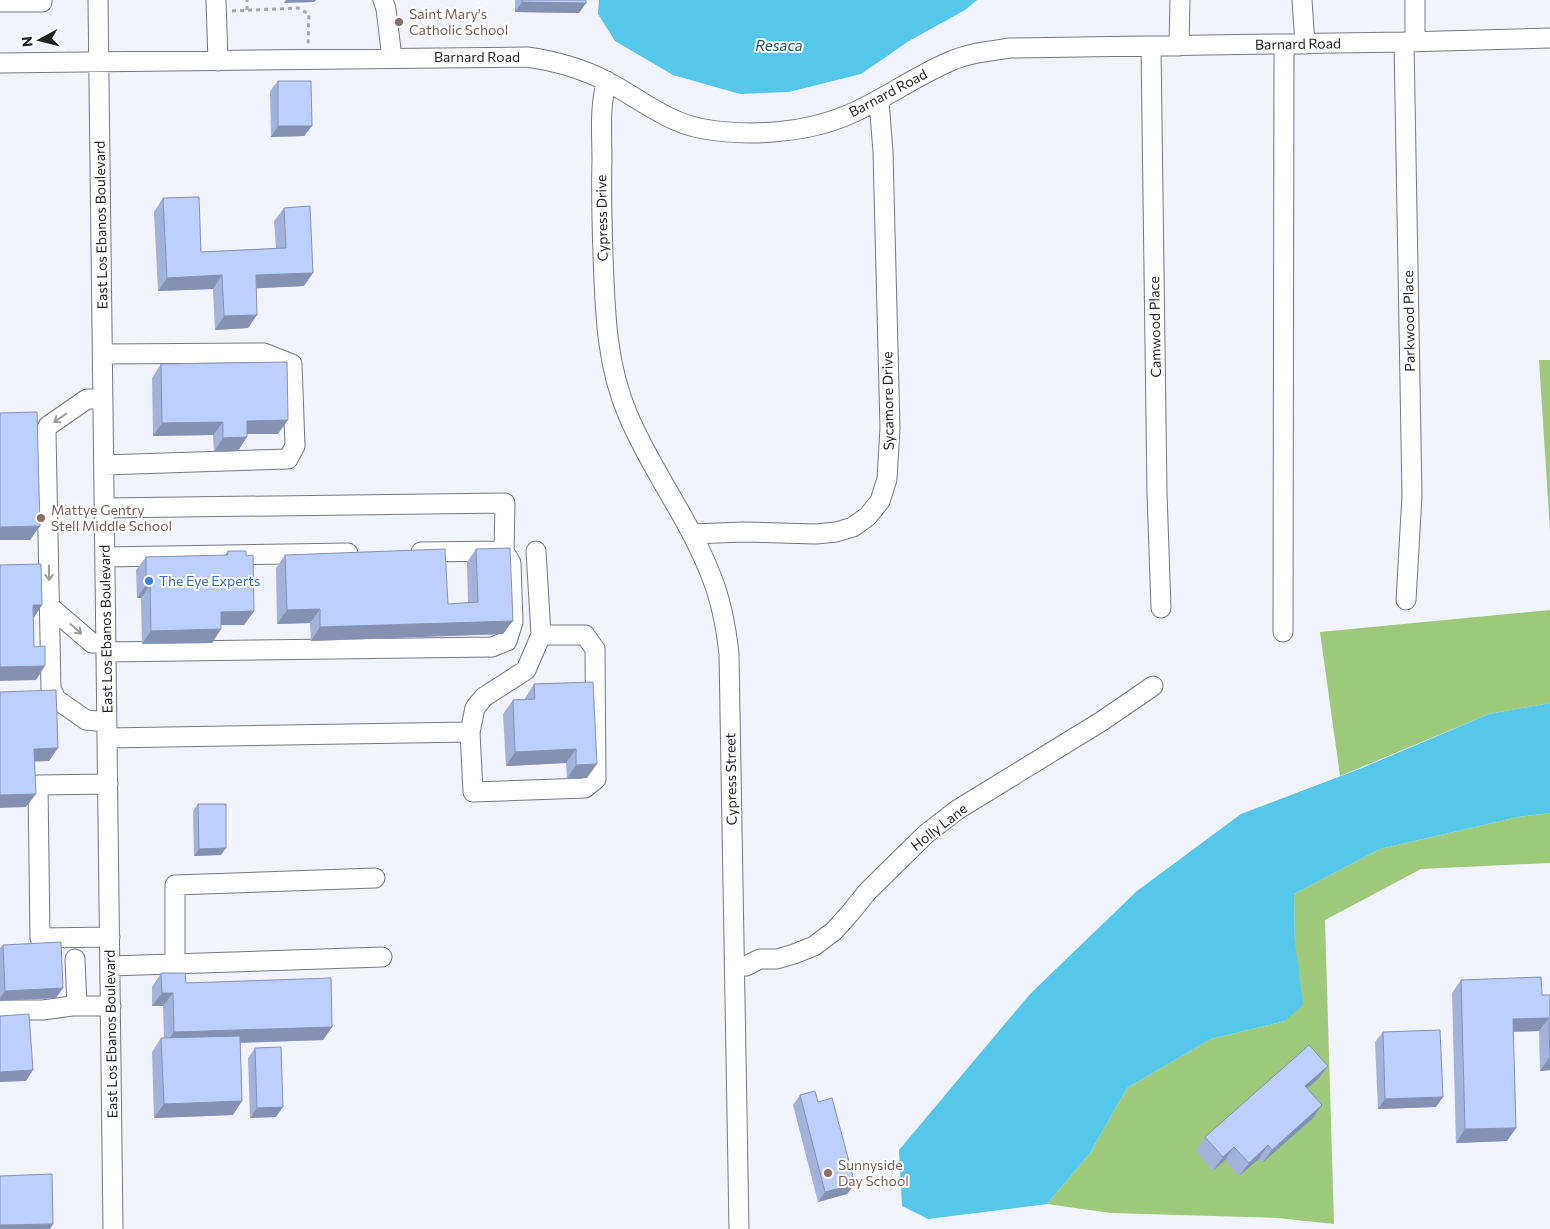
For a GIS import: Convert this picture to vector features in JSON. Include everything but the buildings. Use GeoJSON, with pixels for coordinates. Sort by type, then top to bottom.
{"type":"FeatureCollection","features":[{"type":"Feature","properties":{"kind":"street"},"geometry":{"type":"LineString","coordinates":[[0,2],[42,2],[42,0]]}},
{"type":"Feature","properties":{"kind":"street","name":"East Los Ebanos Boulevard"},"geometry":{"type":"LineString","coordinates":[[98,0],[113,1229]]}},
{"type":"Feature","properties":{"kind":"street"},"geometry":{"type":"LineString","coordinates":[[384,0],[392,58]]}},
{"type":"Feature","properties":{"kind":"street"},"geometry":{"type":"LineString","coordinates":[[1179,46],[1180,0]]}},
{"type":"Feature","properties":{"kind":"street"},"geometry":{"type":"LineString","coordinates":[[1302,0],[1304,44]]}},
{"type":"Feature","properties":{"kind":"street","name":"Parkwood Place"},"geometry":{"type":"LineString","coordinates":[[1406,600],[1412,496],[1410,42],[1414,0]]}},
{"type":"Feature","properties":{"kind":"street"},"geometry":{"type":"LineString","coordinates":[[217,6],[218,61]]}},
{"type":"Feature","properties":{"kind":"street","name":"Barnard Road"},"geometry":{"type":"LineString","coordinates":[[0,64],[527,57],[554,61],[581,69],[676,122],[703,129],[731,132],[770,132],[819,124],[848,115],[879,101],[926,73],[952,61],[977,53],[1010,48],[1550,38]]}},
{"type":"Feature","properties":{"kind":"street"},"geometry":{"type":"LineString","coordinates":[[1283,632],[1284,44]]}},
{"type":"Feature","properties":{"kind":"street","name":"Camwood Place"},"geometry":{"type":"LineString","coordinates":[[1151,46],[1157,493],[1161,608]]}},
{"type":"Feature","properties":{"kind":"street","name":"Cypress Drive"},"geometry":{"type":"LineString","coordinates":[[607,82],[602,103],[601,188],[604,294],[610,354]]}},
{"type":"Feature","properties":{"kind":"street","name":"Sycamore Drive"},"geometry":{"type":"LineString","coordinates":[[692,534],[744,532],[816,534],[836,532],[854,527],[868,516],[880,501],[887,479],[890,428],[883,152],[879,101]]}},
{"type":"Feature","properties":{"kind":"street"},"geometry":{"type":"LineString","coordinates":[[102,354],[264,353],[292,364],[295,446],[288,459],[104,465]]}},
{"type":"Feature","properties":{"kind":"street","name":"Cypress Street"},"geometry":{"type":"LineString","coordinates":[[610,354],[620,395],[628,416],[692,534],[710,572],[726,626],[729,654],[739,1229]]}},
{"type":"Feature","properties":{"kind":"street"},"geometry":{"type":"LineString","coordinates":[[102,399],[87,398],[48,426],[46,432],[51,689],[56,699],[86,720],[107,730],[470,732]]}},
{"type":"Feature","properties":{"kind":"street"},"geometry":{"type":"LineString","coordinates":[[49,606],[92,643],[106,647],[492,647],[507,641],[513,622],[511,563],[504,551],[505,504],[104,508]]}},
{"type":"Feature","properties":{"kind":"street"},"geometry":{"type":"LineString","coordinates":[[404,552],[504,551]]}},
{"type":"Feature","properties":{"kind":"street"},"geometry":{"type":"LineString","coordinates":[[536,552],[541,635],[526,670],[484,697],[475,708],[470,732],[473,792],[585,788],[596,778],[595,650],[585,635],[541,635]]}},
{"type":"Feature","properties":{"kind":"street"},"geometry":{"type":"LineString","coordinates":[[105,557],[364,553]]}},
{"type":"Feature","properties":{"kind":"street","name":"Holly Lane"},"geometry":{"type":"LineString","coordinates":[[735,966],[746,966],[760,959],[777,959],[814,946],[834,931],[868,891],[926,834],[957,810],[1102,721],[1153,686]]}},
{"type":"Feature","properties":{"kind":"street"},"geometry":{"type":"LineString","coordinates":[[108,784],[38,785],[40,938],[110,937]]}},
{"type":"Feature","properties":{"kind":"street"},"geometry":{"type":"LineString","coordinates":[[175,964],[175,885],[374,878]]}},
{"type":"Feature","properties":{"kind":"street"},"geometry":{"type":"LineString","coordinates":[[110,966],[382,957]]}},
{"type":"Feature","properties":{"kind":"street"},"geometry":{"type":"LineString","coordinates":[[76,959],[76,1006]]}},
{"type":"Feature","properties":{"kind":"street"},"geometry":{"type":"LineString","coordinates":[[0,1010],[43,1010],[76,1006],[110,1006]]}},
{"type":"Feature","properties":{"kind":"path"},"geometry":{"type":"LineString","coordinates":[[247,0],[247,10]]}},
{"type":"Feature","properties":{"kind":"path"},"geometry":{"type":"LineString","coordinates":[[217,6],[247,10],[298,8],[309,14],[308,59]]}},
{"type":"Feature","properties":{"kind":"green space"},"geometry":{"type":"Polygon","coordinates":[[[1539,360],[1550,360],[1550,531],[1539,360]]]}},
{"type":"Feature","properties":{"kind":"green space"},"geometry":{"type":"Polygon","coordinates":[[[1550,610],[1550,703],[1489,714],[1340,776],[1320,632],[1550,610]]]}},
{"type":"Feature","properties":{"kind":"green space"},"geometry":{"type":"Polygon","coordinates":[[[1550,813],[1550,863],[1421,869],[1325,920],[1334,1224],[1278,1218],[1111,1213],[1047,1204],[1090,1153],[1127,1088],[1211,1039],[1285,1021],[1295,943],[1294,894],[1380,849],[1518,817],[1550,813]]]}},
{"type":"Feature","properties":{"kind":"water","name":"Resaca"},"geometry":{"type":"Polygon","coordinates":[[[599,0],[977,0],[965,10],[909,41],[861,74],[789,92],[740,94],[673,75],[615,41],[598,14],[599,0]]]}},
{"type":"Feature","properties":{"kind":"water"},"geometry":{"type":"Polygon","coordinates":[[[1550,703],[1550,813],[1518,817],[1380,849],[1294,894],[1295,943],[1303,1005],[1285,1021],[1211,1039],[1127,1088],[1090,1153],[1047,1204],[928,1219],[902,1206],[899,1150],[1030,994],[1137,891],[1241,814],[1362,768],[1489,714],[1550,703]]]}},
{"type":"Feature","properties":{"kind":"place","name":"Saint Mary's Catholic School"},"geometry":{"type":"Point","coordinates":[399,22]}},
{"type":"Feature","properties":{"kind":"place","name":"Mattye Gentry Stell Middle School"},"geometry":{"type":"Point","coordinates":[41,518]}},
{"type":"Feature","properties":{"kind":"place","name":"The Eye Experts"},"geometry":{"type":"Point","coordinates":[149,581]}},
{"type":"Feature","properties":{"kind":"place","name":"Sunnyside Day School"},"geometry":{"type":"Point","coordinates":[828,1173]}}]}
